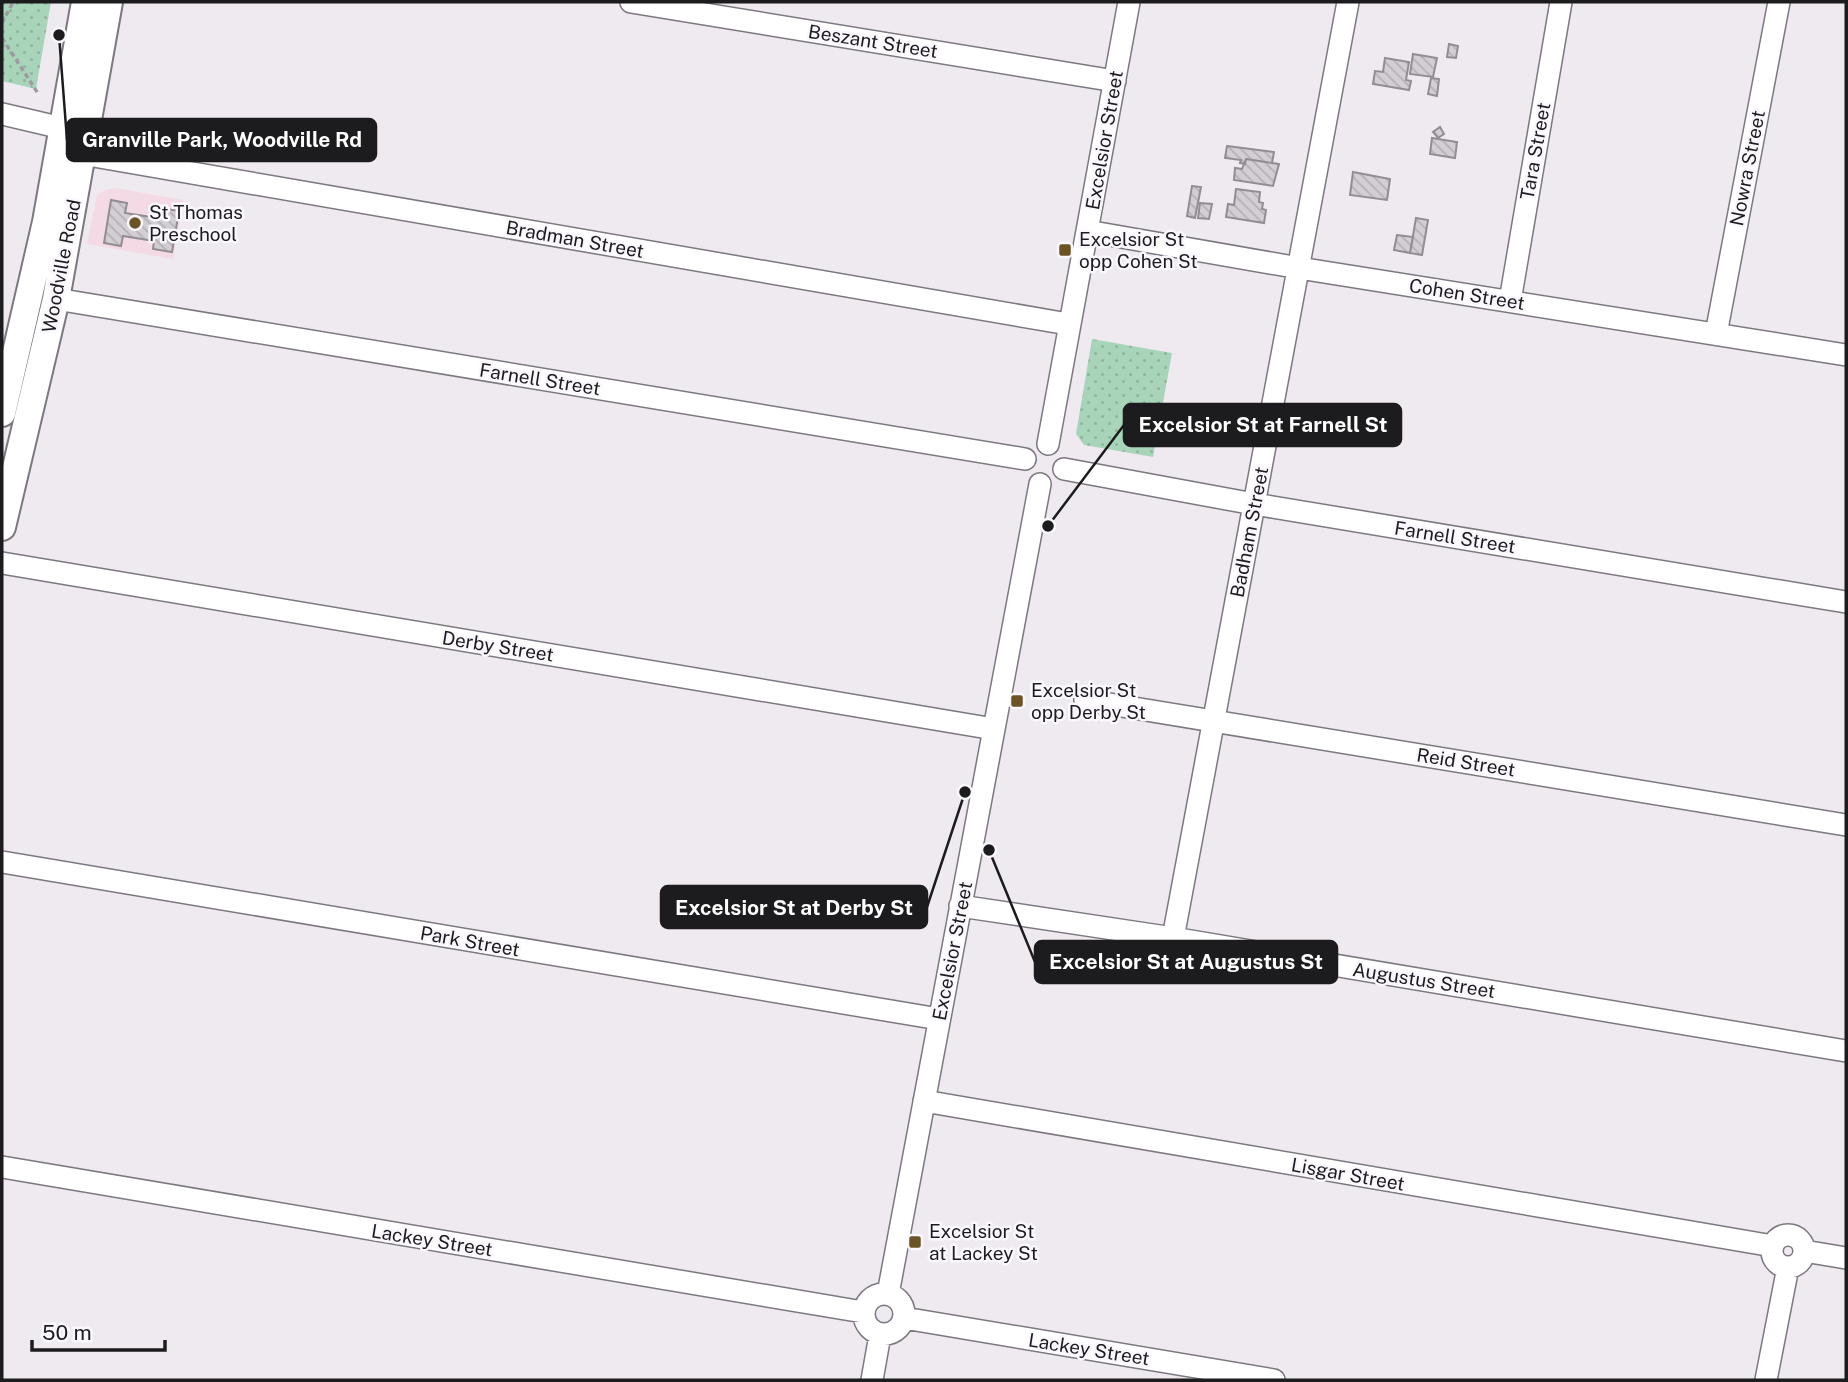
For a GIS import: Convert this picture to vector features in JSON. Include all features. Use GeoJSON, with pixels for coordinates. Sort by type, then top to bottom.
{"type":"FeatureCollection","features":[{"type":"Feature","properties":{"kind":"main road","name":"Woodville Road"},"geometry":{"type":"LineString","coordinates":[[2,413],[46,222],[85,2]]}},
{"type":"Feature","properties":{"kind":"main road","name":"Woodville Road"},"geometry":{"type":"LineString","coordinates":[[2,527],[56,299],[109,2]]}},
{"type":"Feature","properties":{"kind":"street","name":"Beszant Street"},"geometry":{"type":"LineString","coordinates":[[631,2],[1115,81]]}},
{"type":"Feature","properties":{"kind":"street","name":"Excelsior Street"},"geometry":{"type":"LineString","coordinates":[[1048,444],[1129,2]]}},
{"type":"Feature","properties":{"kind":"street","name":"Badham Street"},"geometry":{"type":"LineString","coordinates":[[1173,939],[1348,2]]}},
{"type":"Feature","properties":{"kind":"street","name":"Tara Street"},"geometry":{"type":"LineString","coordinates":[[1510,301],[1561,2]]}},
{"type":"Feature","properties":{"kind":"street","name":"Nowra Street"},"geometry":{"type":"LineString","coordinates":[[1716,334],[1779,2]]}},
{"type":"Feature","properties":{"kind":"street"},"geometry":{"type":"LineString","coordinates":[[2,114],[62,128]]}},
{"type":"Feature","properties":{"kind":"street","name":"Bradman Street"},"geometry":{"type":"LineString","coordinates":[[82,154],[1069,324]]}},
{"type":"Feature","properties":{"kind":"street","name":"Cohen Street"},"geometry":{"type":"LineString","coordinates":[[1087,231],[1298,268],[1846,355]]}},
{"type":"Feature","properties":{"kind":"street","name":"Farnell Street"},"geometry":{"type":"LineString","coordinates":[[56,299],[1025,459]]}},
{"type":"Feature","properties":{"kind":"street"},"geometry":{"type":"LineString","coordinates":[[1048,444],[1063,455],[1064,469],[1058,480],[1040,484],[1026,472],[1025,459],[1031,449],[1048,444]]}},
{"type":"Feature","properties":{"kind":"street","name":"Farnell Street"},"geometry":{"type":"LineString","coordinates":[[1064,469],[1254,504],[1846,602]]}},
{"type":"Feature","properties":{"kind":"street","name":"Excelsior Street"},"geometry":{"type":"LineString","coordinates":[[888,1294],[1040,484]]}},
{"type":"Feature","properties":{"kind":"street","name":"Derby Street"},"geometry":{"type":"LineString","coordinates":[[2,564],[994,729]]}},
{"type":"Feature","properties":{"kind":"street","name":"Reid Street"},"geometry":{"type":"LineString","coordinates":[[1085,700],[1846,825]]}},
{"type":"Feature","properties":{"kind":"street","name":"Park Street"},"geometry":{"type":"LineString","coordinates":[[2,862],[939,1019]]}},
{"type":"Feature","properties":{"kind":"street","name":"Augustus Street"},"geometry":{"type":"LineString","coordinates":[[960,906],[1846,1051]]}},
{"type":"Feature","properties":{"kind":"street","name":"Lisgar Street"},"geometry":{"type":"LineString","coordinates":[[924,1101],[1773,1246]]}},
{"type":"Feature","properties":{"kind":"street","name":"Lackey Street"},"geometry":{"type":"LineString","coordinates":[[2,1167],[863,1312]]}},
{"type":"Feature","properties":{"kind":"street"},"geometry":{"type":"LineString","coordinates":[[1791,1236],[1800,1241],[1804,1251],[1801,1261],[1788,1267],[1775,1260],[1773,1246],[1780,1238],[1791,1236]]}},
{"type":"Feature","properties":{"kind":"street"},"geometry":{"type":"LineString","coordinates":[[1804,1251],[1846,1258]]}},
{"type":"Feature","properties":{"kind":"street"},"geometry":{"type":"LineString","coordinates":[[1766,1380],[1788,1267]]}},
{"type":"Feature","properties":{"kind":"street"},"geometry":{"type":"LineString","coordinates":[[881,1294],[888,1294],[899,1301],[904,1318],[898,1329],[887,1335],[880,1335],[865,1324],[863,1312],[869,1300],[881,1294]]}},
{"type":"Feature","properties":{"kind":"street","name":"Lackey Street"},"geometry":{"type":"LineString","coordinates":[[904,1318],[1274,1380]]}},
{"type":"Feature","properties":{"kind":"street"},"geometry":{"type":"LineString","coordinates":[[872,1380],[880,1335]]}},
{"type":"Feature","properties":{"kind":"path"},"geometry":{"type":"LineString","coordinates":[[2,23],[13,2]]}},
{"type":"Feature","properties":{"kind":"path"},"geometry":{"type":"LineString","coordinates":[[2,38],[39,95]]}},
{"type":"Feature","properties":{"kind":"shaded area","name":"St Thomas Preschool"},"geometry":{"type":"Polygon","coordinates":[[[116,188],[183,200],[173,259],[87,244],[97,195],[116,188]]]}},
{"type":"Feature","properties":{"kind":"green space"},"geometry":{"type":"Polygon","coordinates":[[[2,2],[51,2],[36,89],[2,81],[2,2]]]}},
{"type":"Feature","properties":{"kind":"green space"},"geometry":{"type":"Polygon","coordinates":[[[1092,339],[1172,353],[1153,457],[1084,445],[1076,434],[1092,339]]]}},
{"type":"Feature","properties":{"kind":"building"},"geometry":{"type":"Polygon","coordinates":[[[1449,44],[1458,46],[1456,58],[1447,57],[1449,44]]]}},
{"type":"Feature","properties":{"kind":"building"},"geometry":{"type":"Polygon","coordinates":[[[1413,54],[1437,58],[1433,77],[1410,74],[1413,54]]]}},
{"type":"Feature","properties":{"kind":"building"},"geometry":{"type":"Polygon","coordinates":[[[1385,58],[1409,62],[1406,80],[1411,81],[1409,90],[1373,84],[1375,71],[1383,72],[1385,58]]]}},
{"type":"Feature","properties":{"kind":"building"},"geometry":{"type":"Polygon","coordinates":[[[1431,78],[1439,79],[1437,96],[1428,94],[1431,78]]]}},
{"type":"Feature","properties":{"kind":"building"},"geometry":{"type":"Polygon","coordinates":[[[1440,127],[1444,134],[1438,138],[1433,132],[1440,127]]]}},
{"type":"Feature","properties":{"kind":"building"},"geometry":{"type":"Polygon","coordinates":[[[1432,138],[1457,142],[1455,158],[1430,154],[1432,138]]]}},
{"type":"Feature","properties":{"kind":"building"},"geometry":{"type":"Polygon","coordinates":[[[1227,146],[1274,152],[1272,163],[1246,159],[1245,164],[1240,163],[1241,160],[1225,158],[1227,146]]]}},
{"type":"Feature","properties":{"kind":"building"},"geometry":{"type":"Polygon","coordinates":[[[1246,159],[1279,164],[1273,186],[1234,180],[1235,168],[1242,169],[1246,159]]]}},
{"type":"Feature","properties":{"kind":"building"},"geometry":{"type":"Polygon","coordinates":[[[1353,172],[1390,179],[1387,200],[1350,195],[1353,172]]]}},
{"type":"Feature","properties":{"kind":"building"},"geometry":{"type":"Polygon","coordinates":[[[1192,186],[1201,187],[1195,218],[1187,216],[1192,186]]]}},
{"type":"Feature","properties":{"kind":"building"},"geometry":{"type":"Polygon","coordinates":[[[1236,189],[1260,192],[1259,202],[1263,203],[1262,209],[1266,210],[1264,223],[1226,217],[1228,204],[1234,205],[1236,189]]]}},
{"type":"Feature","properties":{"kind":"building"},"geometry":{"type":"Polygon","coordinates":[[[111,200],[127,203],[125,213],[158,218],[160,208],[179,211],[172,252],[153,249],[154,241],[123,236],[121,246],[104,243],[111,200]]]}},
{"type":"Feature","properties":{"kind":"building"},"geometry":{"type":"Polygon","coordinates":[[[1200,203],[1212,204],[1209,219],[1198,218],[1200,203]]]}},
{"type":"Feature","properties":{"kind":"building"},"geometry":{"type":"Polygon","coordinates":[[[1416,218],[1428,220],[1422,255],[1410,253],[1416,218]]]}},
{"type":"Feature","properties":{"kind":"building"},"geometry":{"type":"Polygon","coordinates":[[[1397,235],[1413,237],[1410,253],[1394,250],[1397,235]]]}},
{"type":"Feature","properties":{"kind":"place","name":"Granville Park, Woodville Rd"},"geometry":{"type":"Point","coordinates":[59,35]}},
{"type":"Feature","properties":{"kind":"place","name":"St Thomas Preschool"},"geometry":{"type":"Point","coordinates":[135,223]}},
{"type":"Feature","properties":{"kind":"place","name":"Excelsior St opp Cohen St"},"geometry":{"type":"Point","coordinates":[1065,250]}},
{"type":"Feature","properties":{"kind":"place","name":"Excelsior St at Farnell St"},"geometry":{"type":"Point","coordinates":[1048,526]}},
{"type":"Feature","properties":{"kind":"place","name":"Excelsior St opp Derby St"},"geometry":{"type":"Point","coordinates":[1017,701]}},
{"type":"Feature","properties":{"kind":"place","name":"Excelsior St at Derby St"},"geometry":{"type":"Point","coordinates":[965,792]}},
{"type":"Feature","properties":{"kind":"place","name":"Excelsior St at Augustus St"},"geometry":{"type":"Point","coordinates":[989,850]}},
{"type":"Feature","properties":{"kind":"place","name":"Excelsior St at Lackey St"},"geometry":{"type":"Point","coordinates":[915,1242]}}]}
